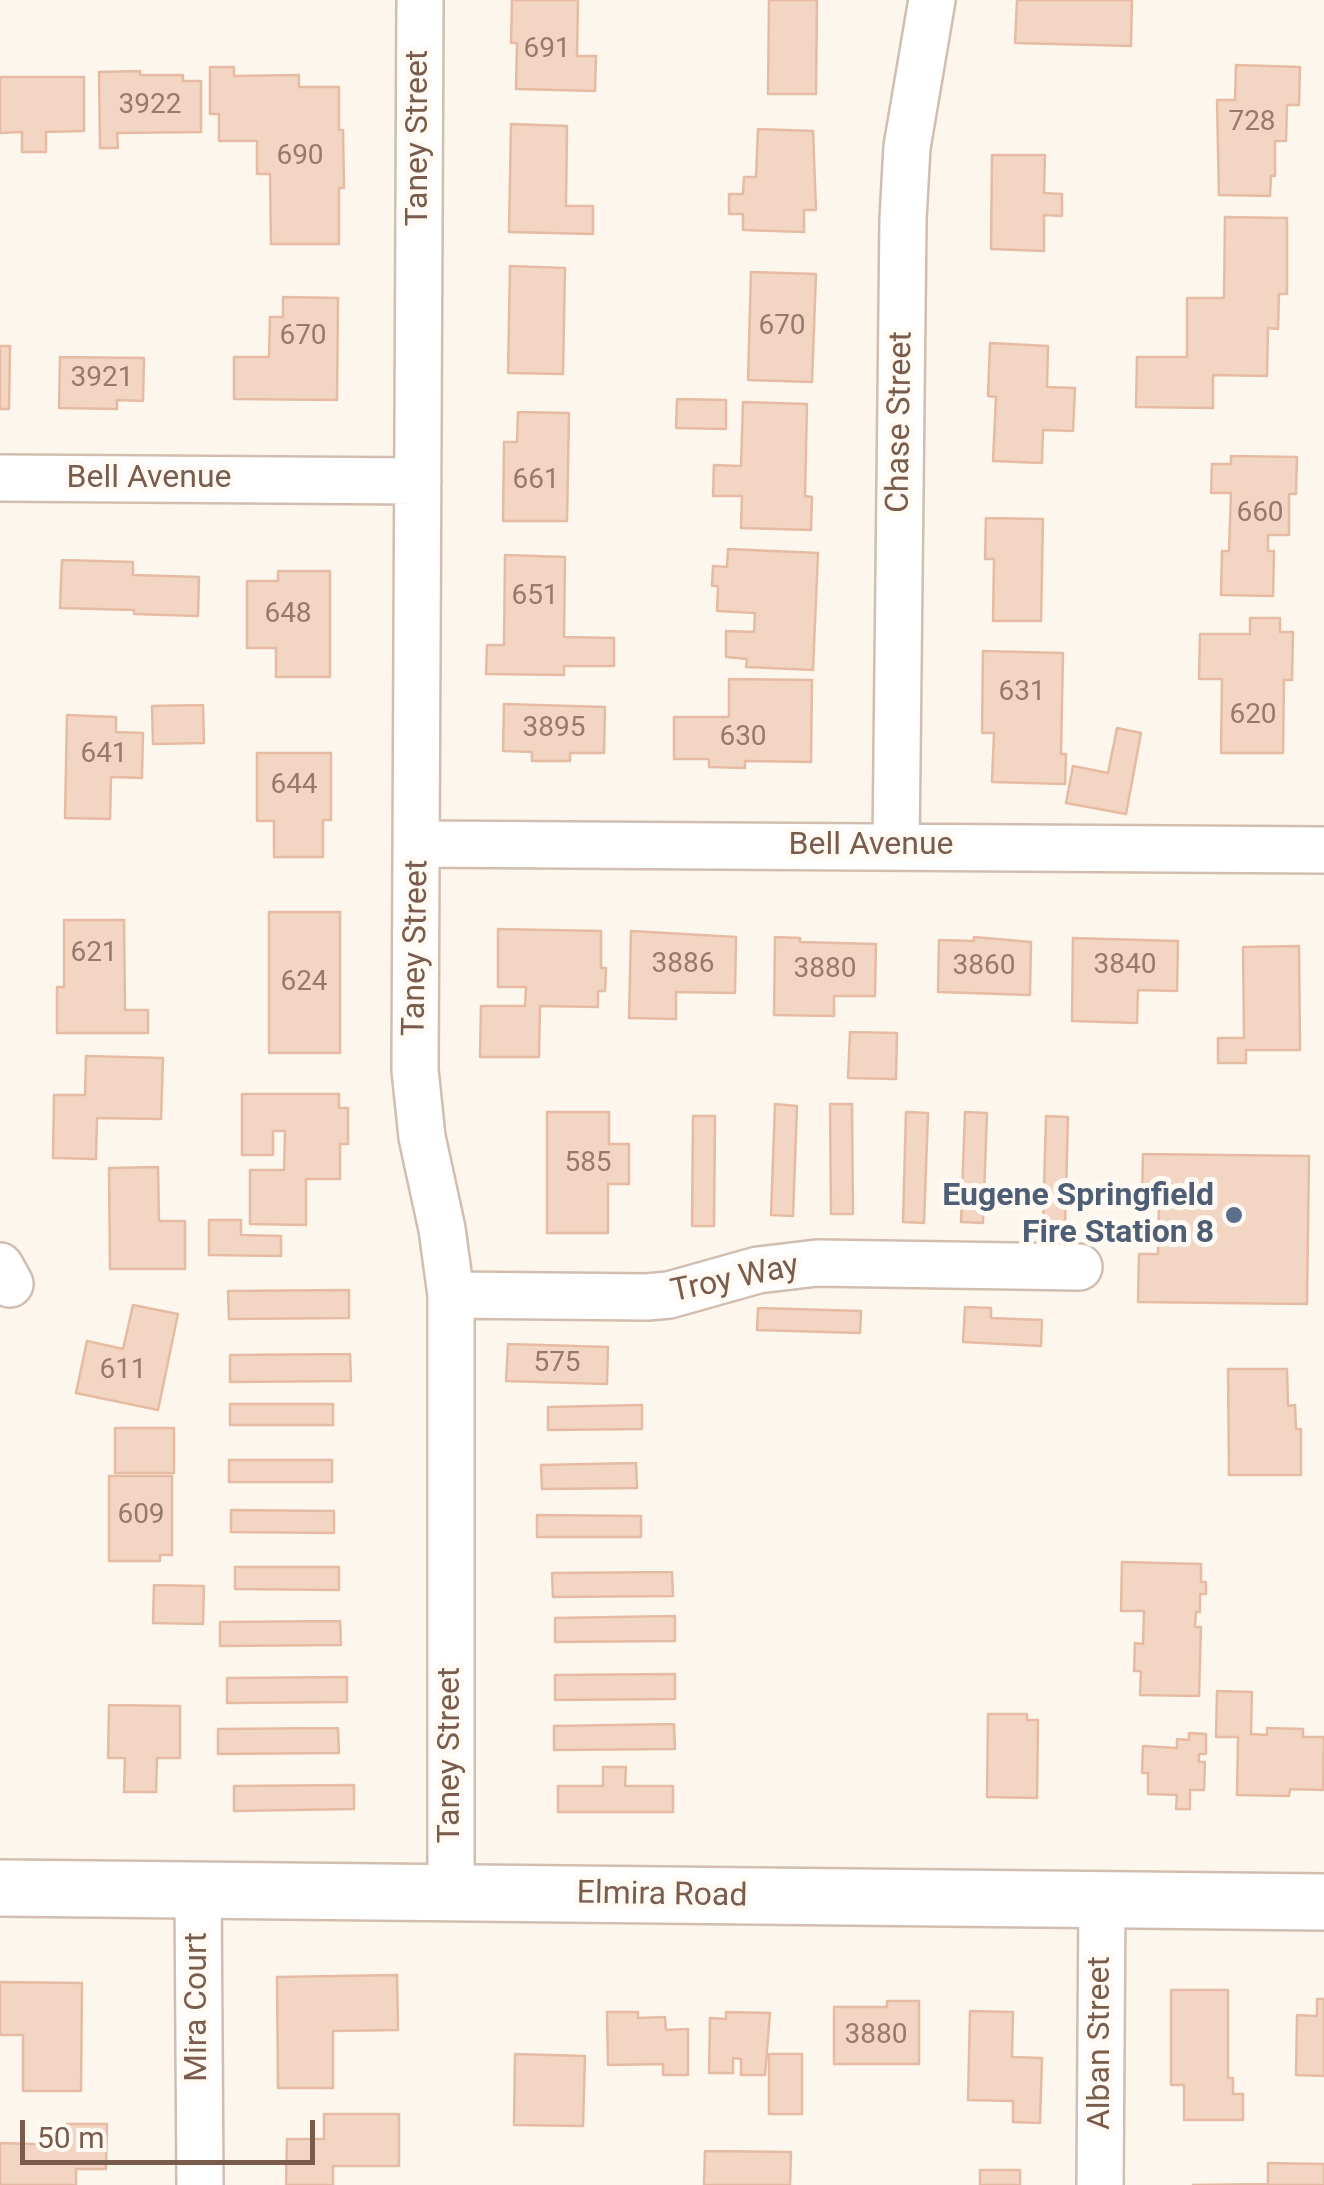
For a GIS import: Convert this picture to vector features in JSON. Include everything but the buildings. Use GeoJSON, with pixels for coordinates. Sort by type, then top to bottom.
{"type":"FeatureCollection","features":[{"type":"Feature","properties":{"kind":"street","name":"Taney Street"},"geometry":{"type":"LineString","coordinates":[[420,0],[417,1103],[451,1295],[451,1893]]}},
{"type":"Feature","properties":{"kind":"street","name":"Chase Street"},"geometry":{"type":"LineString","coordinates":[[896,846],[903,218],[907,147],[932,0]]}},
{"type":"Feature","properties":{"kind":"street","name":"Bell Avenue"},"geometry":{"type":"LineString","coordinates":[[0,478],[418,482]]}},
{"type":"Feature","properties":{"kind":"street","name":"Bell Avenue"},"geometry":{"type":"LineString","coordinates":[[418,844],[1324,850]]}},
{"type":"Feature","properties":{"kind":"street","name":"Troy Way"},"geometry":{"type":"LineString","coordinates":[[451,1295],[647,1297],[668,1295],[758,1270],[816,1263],[1079,1267]]}},
{"type":"Feature","properties":{"kind":"street","name":"Elmira Road"},"geometry":{"type":"LineString","coordinates":[[0,1888],[1324,1902]]}},
{"type":"Feature","properties":{"kind":"street","name":"Mira Court"},"geometry":{"type":"LineString","coordinates":[[198,1890],[200,2185]]}},
{"type":"Feature","properties":{"kind":"street","name":"Alban Street"},"geometry":{"type":"LineString","coordinates":[[1100,2185],[1102,1901]]}},
{"type":"Feature","properties":{"kind":"place","name":"Eugene Springfield Fire Station 8"},"geometry":{"type":"Point","coordinates":[1234,1215]}}]}
